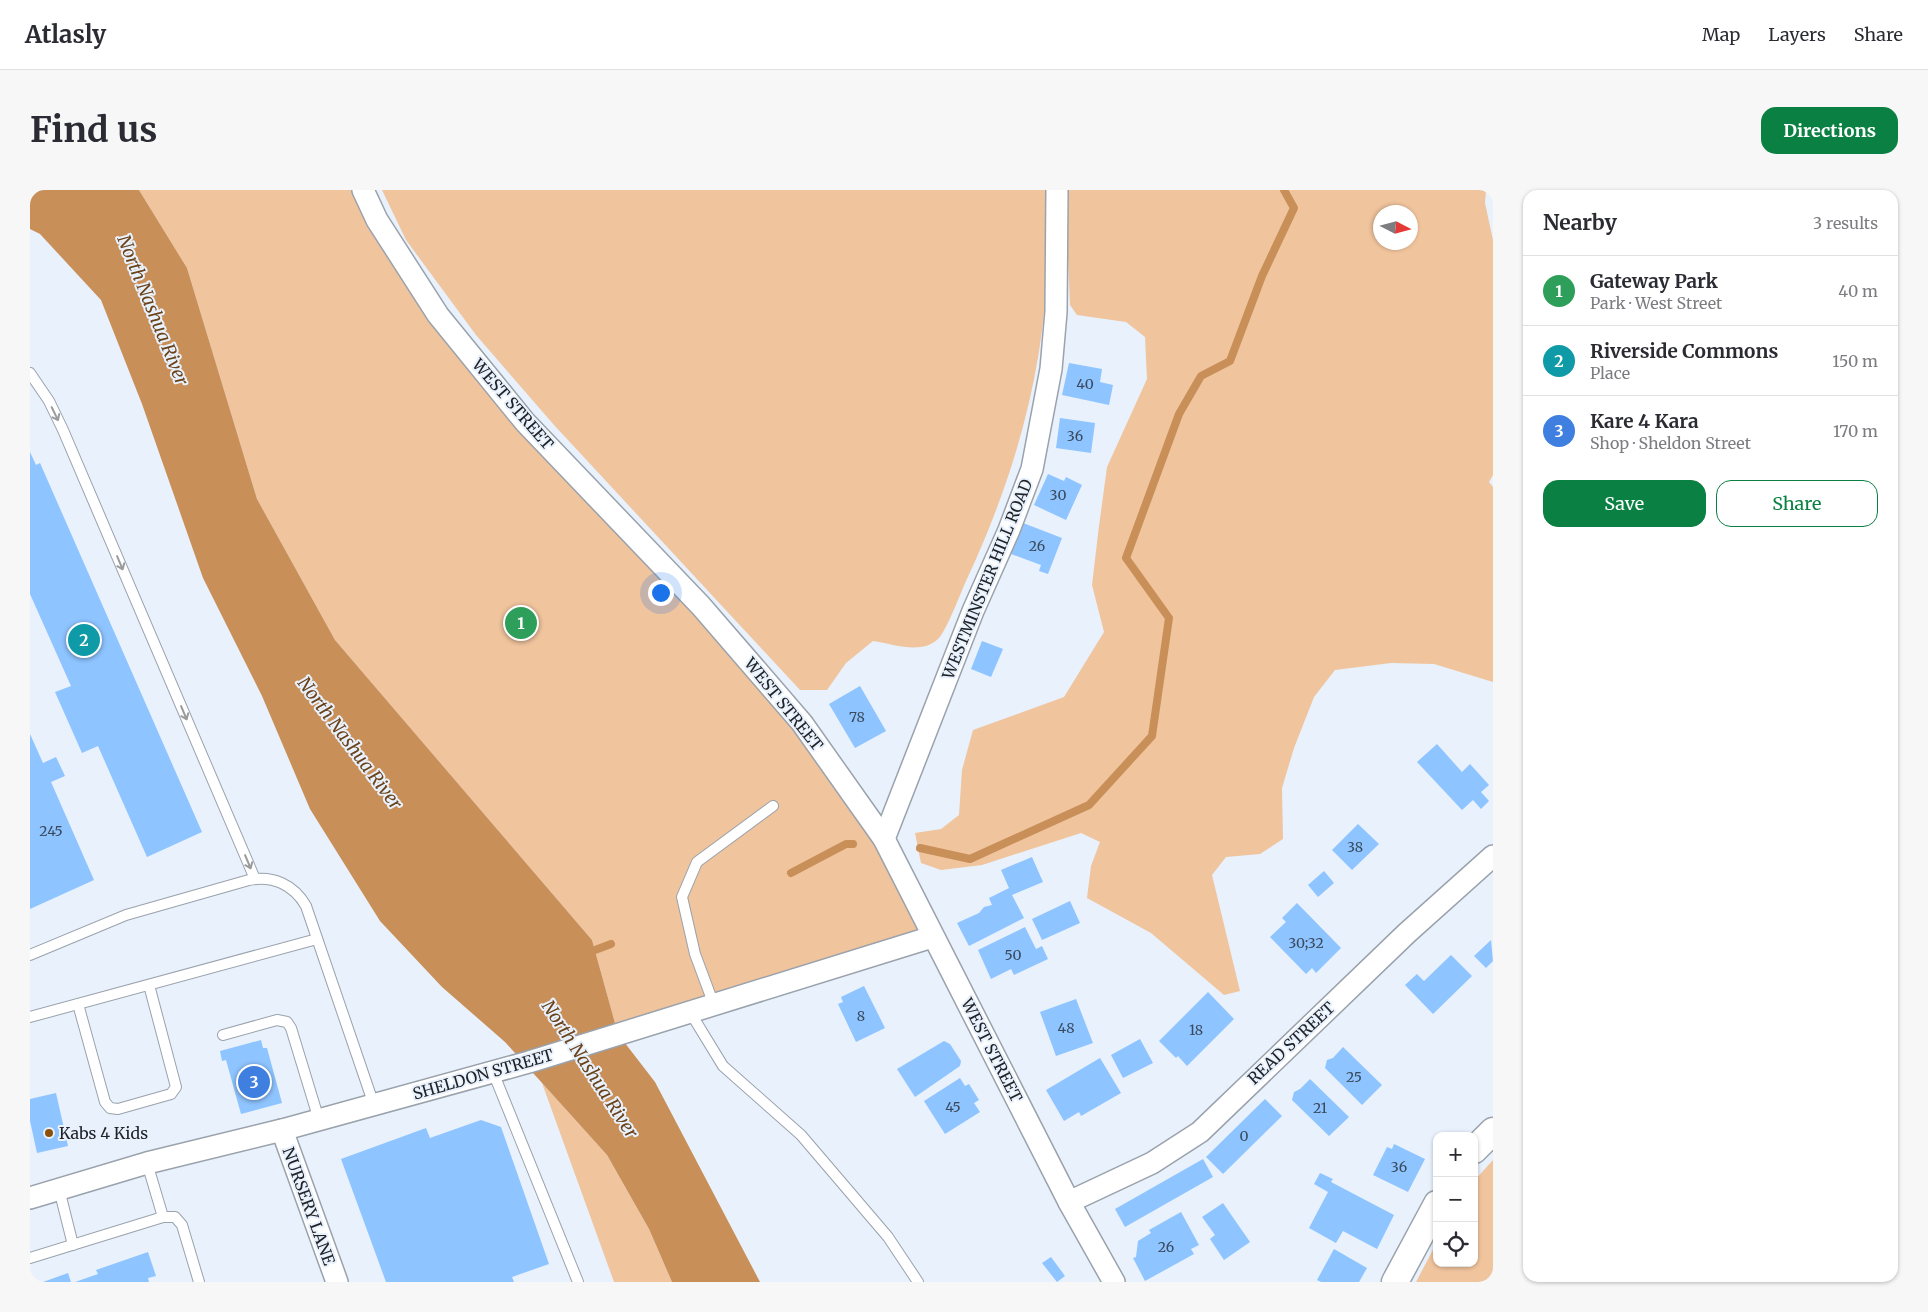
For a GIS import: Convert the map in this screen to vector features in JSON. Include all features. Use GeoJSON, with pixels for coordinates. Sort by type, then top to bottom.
{"type":"FeatureCollection","features":[{"type":"Feature","properties":{"kind":"street","name":"WEST STREET"},"geometry":{"type":"LineString","coordinates":[[363,190],[377,220],[438,315],[525,422],[701,606],[802,723],[884,839],[1069,1202],[1114,1282]]}},
{"type":"Feature","properties":{"kind":"street","name":"WESTMINSTER HILL ROAD"},"geometry":{"type":"LineString","coordinates":[[884,839],[969,619],[1009,530],[1032,469],[1051,369],[1056,312],[1057,190]]}},
{"type":"Feature","properties":{"kind":"street","name":"READ STREET"},"geometry":{"type":"LineString","coordinates":[[1069,1202],[1152,1163],[1200,1132],[1296,1037],[1493,856]]}},
{"type":"Feature","properties":{"kind":"street","name":"SHELDON STREET"},"geometry":{"type":"LineString","coordinates":[[30,1198],[147,1163],[282,1130],[529,1062],[932,936]]}},
{"type":"Feature","properties":{"kind":"street","name":"NURSERY LANE"},"geometry":{"type":"LineString","coordinates":[[282,1130],[337,1282]]}},
{"type":"Feature","properties":{"kind":"street"},"geometry":{"type":"LineString","coordinates":[[1478,1146],[1493,1131]]}},
{"type":"Feature","properties":{"kind":"street"},"geometry":{"type":"LineString","coordinates":[[1395,1282],[1433,1211]]}},
{"type":"Feature","properties":{"kind":"lane"},"geometry":{"type":"LineString","coordinates":[[30,373],[49,401],[63,430],[255,879]]}},
{"type":"Feature","properties":{"kind":"lane"},"geometry":{"type":"LineString","coordinates":[[714,1005],[695,954],[682,897],[697,862],[773,806]]}},
{"type":"Feature","properties":{"kind":"lane"},"geometry":{"type":"LineString","coordinates":[[30,954],[126,915],[255,879],[274,879],[299,895],[317,939],[374,1105]]}},
{"type":"Feature","properties":{"kind":"lane"},"geometry":{"type":"LineString","coordinates":[[30,1017],[317,939]]}},
{"type":"Feature","properties":{"kind":"lane"},"geometry":{"type":"LineString","coordinates":[[78,1004],[105,1102],[114,1109],[171,1094],[176,1087],[150,984]]}},
{"type":"Feature","properties":{"kind":"lane"},"geometry":{"type":"LineString","coordinates":[[690,1012],[723,1066],[801,1135],[888,1237],[918,1282]]}},
{"type":"Feature","properties":{"kind":"lane"},"geometry":{"type":"LineString","coordinates":[[223,1035],[277,1020],[287,1022],[291,1028],[319,1120]]}},
{"type":"Feature","properties":{"kind":"lane"},"geometry":{"type":"LineString","coordinates":[[493,1072],[578,1282]]}},
{"type":"Feature","properties":{"kind":"lane"},"geometry":{"type":"LineString","coordinates":[[147,1163],[163,1217]]}},
{"type":"Feature","properties":{"kind":"lane"},"geometry":{"type":"LineString","coordinates":[[58,1189],[73,1244]]}},
{"type":"Feature","properties":{"kind":"lane"},"geometry":{"type":"LineString","coordinates":[[30,1258],[163,1217],[175,1217],[182,1224],[199,1282]]}},
{"type":"Feature","properties":{"kind":"shaded area"},"geometry":{"type":"Polygon","coordinates":[[[139,190],[363,190],[438,315],[802,723],[932,937],[618,1034],[592,940],[335,640],[257,499],[187,268],[139,190]]]}},
{"type":"Feature","properties":{"kind":"shaded area"},"geometry":{"type":"Polygon","coordinates":[[[382,190],[1045,190],[1046,291],[1041,341],[1032,390],[1020,439],[987,534],[953,612],[938,639],[931,644],[916,647],[873,641],[846,663],[827,690],[800,690],[554,425],[476,335],[406,240],[382,190]]]}},
{"type":"Feature","properties":{"kind":"shaded area"},"geometry":{"type":"Polygon","coordinates":[[[1065,190],[1486,190],[1485,203],[1493,240],[1493,475],[1489,482],[1493,487],[1493,682],[1434,664],[1391,663],[1335,670],[1314,697],[1294,748],[1282,788],[1283,839],[1260,854],[1226,857],[1212,875],[1240,991],[1224,995],[1151,933],[1087,898],[1091,866],[1100,842],[1081,833],[982,865],[941,870],[921,863],[915,833],[941,829],[959,815],[962,770],[973,730],[1064,697],[1104,632],[1092,585],[1107,467],[1147,379],[1145,337],[1126,322],[1077,315],[1070,305],[1065,190]]]}},
{"type":"Feature","properties":{"kind":"shaded area"},"geometry":{"type":"Polygon","coordinates":[[[542,1083],[607,1155],[649,1229],[672,1282],[614,1282],[542,1083]]]}},
{"type":"Feature","properties":{"kind":"shaded area"},"geometry":{"type":"Polygon","coordinates":[[[1493,1160],[1493,1282],[1416,1282],[1433,1250],[1433,1267],[1478,1267],[1478,1177],[1493,1160]]]}},
{"type":"Feature","properties":{"kind":"water","name":"North Nashua River"},"geometry":{"type":"Polygon","coordinates":[[[30,190],[139,190],[187,268],[257,499],[335,640],[592,940],[618,1034],[655,1082],[760,1282],[672,1282],[649,1229],[607,1155],[505,1042],[442,987],[380,921],[310,809],[262,696],[203,578],[142,404],[101,300],[40,234],[30,229],[30,190]]]}},
{"type":"Feature","properties":{"kind":"building"},"geometry":{"type":"Polygon","coordinates":[[[1069,363],[1102,369],[1100,382],[1113,385],[1109,405],[1062,395],[1069,363]]]}},
{"type":"Feature","properties":{"kind":"building"},"geometry":{"type":"Polygon","coordinates":[[[1060,418],[1095,423],[1091,453],[1056,448],[1060,418]]]}},
{"type":"Feature","properties":{"kind":"building"},"geometry":{"type":"Polygon","coordinates":[[[30,452],[36,465],[40,463],[202,832],[147,857],[98,746],[82,753],[55,692],[71,686],[30,594],[30,452]]]}},
{"type":"Feature","properties":{"kind":"building"},"geometry":{"type":"Polygon","coordinates":[[[1048,474],[1064,481],[1066,477],[1082,485],[1066,520],[1034,505],[1048,474]]]}},
{"type":"Feature","properties":{"kind":"building"},"geometry":{"type":"Polygon","coordinates":[[[1023,523],[1062,538],[1048,574],[1039,571],[1041,565],[1011,554],[1023,523]]]}},
{"type":"Feature","properties":{"kind":"building"},"geometry":{"type":"Polygon","coordinates":[[[982,641],[1003,649],[991,677],[971,669],[982,641]]]}},
{"type":"Feature","properties":{"kind":"building"},"geometry":{"type":"Polygon","coordinates":[[[860,686],[886,731],[855,748],[829,704],[860,686]]]}},
{"type":"Feature","properties":{"kind":"building"},"geometry":{"type":"Polygon","coordinates":[[[30,734],[43,763],[56,757],[65,776],[51,782],[94,880],[30,909],[30,734]]]}},
{"type":"Feature","properties":{"kind":"building"},"geometry":{"type":"Polygon","coordinates":[[[1437,744],[1462,772],[1470,764],[1489,785],[1481,792],[1489,801],[1481,809],[1473,800],[1462,810],[1417,762],[1437,744]]]}},
{"type":"Feature","properties":{"kind":"building"},"geometry":{"type":"Polygon","coordinates":[[[1358,824],[1379,844],[1352,870],[1332,850],[1358,824]]]}},
{"type":"Feature","properties":{"kind":"building"},"geometry":{"type":"Polygon","coordinates":[[[1032,857],[1043,882],[1012,895],[1024,918],[969,946],[957,923],[979,913],[984,907],[992,905],[989,898],[1009,888],[1001,870],[1032,857]]]}},
{"type":"Feature","properties":{"kind":"building"},"geometry":{"type":"Polygon","coordinates":[[[1324,871],[1334,883],[1318,897],[1308,885],[1324,871]]]}},
{"type":"Feature","properties":{"kind":"building"},"geometry":{"type":"Polygon","coordinates":[[[1070,901],[1080,923],[1042,940],[1032,919],[1070,901]]]}},
{"type":"Feature","properties":{"kind":"building"},"geometry":{"type":"Polygon","coordinates":[[[1297,903],[1341,948],[1316,973],[1312,968],[1306,974],[1270,937],[1286,922],[1282,918],[1297,903]]]}},
{"type":"Feature","properties":{"kind":"building"},"geometry":{"type":"Polygon","coordinates":[[[1025,927],[1036,949],[1042,946],[1048,959],[1014,975],[1011,969],[991,979],[978,950],[1025,927]]]}},
{"type":"Feature","properties":{"kind":"building"},"geometry":{"type":"Polygon","coordinates":[[[1491,940],[1493,961],[1486,968],[1474,956],[1491,940]]]}},
{"type":"Feature","properties":{"kind":"building"},"geometry":{"type":"Polygon","coordinates":[[[1451,955],[1472,976],[1433,1014],[1405,985],[1417,974],[1424,981],[1451,955]]]}},
{"type":"Feature","properties":{"kind":"building"},"geometry":{"type":"Polygon","coordinates":[[[864,986],[885,1028],[856,1042],[838,1004],[843,1002],[841,997],[864,986]]]}},
{"type":"Feature","properties":{"kind":"building"},"geometry":{"type":"Polygon","coordinates":[[[1208,992],[1234,1019],[1187,1066],[1159,1041],[1208,992]]]}},
{"type":"Feature","properties":{"kind":"building"},"geometry":{"type":"Polygon","coordinates":[[[1076,999],[1093,1043],[1056,1056],[1040,1012],[1076,999]]]}},
{"type":"Feature","properties":{"kind":"building"},"geometry":{"type":"Polygon","coordinates":[[[1140,1039],[1153,1063],[1123,1078],[1111,1055],[1140,1039]]]}},
{"type":"Feature","properties":{"kind":"building"},"geometry":{"type":"Polygon","coordinates":[[[261,1040],[263,1048],[267,1048],[282,1103],[241,1114],[226,1060],[222,1061],[220,1051],[261,1040]]]}},
{"type":"Feature","properties":{"kind":"building"},"geometry":{"type":"Polygon","coordinates":[[[944,1041],[950,1044],[961,1061],[960,1066],[915,1097],[897,1069],[944,1041]]]}},
{"type":"Feature","properties":{"kind":"building"},"geometry":{"type":"Polygon","coordinates":[[[1343,1047],[1382,1085],[1362,1105],[1325,1068],[1327,1060],[1333,1058],[1343,1047]]]}},
{"type":"Feature","properties":{"kind":"building"},"geometry":{"type":"Polygon","coordinates":[[[1100,1058],[1121,1093],[1081,1116],[1079,1112],[1064,1121],[1046,1090],[1100,1058]]]}},
{"type":"Feature","properties":{"kind":"building"},"geometry":{"type":"Polygon","coordinates":[[[960,1078],[965,1086],[969,1084],[979,1100],[974,1103],[980,1112],[945,1134],[924,1101],[960,1078]]]}},
{"type":"Feature","properties":{"kind":"building"},"geometry":{"type":"Polygon","coordinates":[[[1310,1079],[1349,1117],[1329,1136],[1292,1100],[1294,1092],[1310,1079]]]}},
{"type":"Feature","properties":{"kind":"building","name":"Kabs 4 Kids"},"geometry":{"type":"Polygon","coordinates":[[[56,1093],[68,1146],[37,1153],[30,1121],[30,1099],[56,1093]]]}},
{"type":"Feature","properties":{"kind":"building"},"geometry":{"type":"Polygon","coordinates":[[[1265,1099],[1282,1116],[1223,1174],[1206,1157],[1265,1099]]]}},
{"type":"Feature","properties":{"kind":"building"},"geometry":{"type":"Polygon","coordinates":[[[481,1120],[501,1127],[549,1264],[512,1277],[514,1282],[386,1282],[341,1159],[426,1128],[430,1138],[481,1120]]]}},
{"type":"Feature","properties":{"kind":"building"},"geometry":{"type":"Polygon","coordinates":[[[1394,1144],[1425,1159],[1408,1192],[1373,1175],[1387,1147],[1392,1149],[1394,1144]]]}},
{"type":"Feature","properties":{"kind":"building"},"geometry":{"type":"Polygon","coordinates":[[[1203,1159],[1213,1177],[1125,1227],[1115,1209],[1203,1159]]]}},
{"type":"Feature","properties":{"kind":"building"},"geometry":{"type":"Polygon","coordinates":[[[1320,1173],[1333,1179],[1331,1182],[1394,1215],[1377,1249],[1343,1231],[1336,1243],[1309,1228],[1328,1192],[1314,1184],[1320,1173]]]}},
{"type":"Feature","properties":{"kind":"building"},"geometry":{"type":"Polygon","coordinates":[[[1223,1203],[1250,1242],[1224,1260],[1210,1239],[1215,1235],[1202,1217],[1223,1203]]]}},
{"type":"Feature","properties":{"kind":"building"},"geometry":{"type":"Polygon","coordinates":[[[1181,1212],[1199,1245],[1191,1249],[1194,1254],[1145,1281],[1133,1258],[1136,1257],[1138,1241],[1151,1233],[1149,1230],[1181,1212]]]}},
{"type":"Feature","properties":{"kind":"building"},"geometry":{"type":"Polygon","coordinates":[[[1334,1249],[1367,1268],[1359,1282],[1321,1282],[1317,1280],[1334,1249]]]}},
{"type":"Feature","properties":{"kind":"building"},"geometry":{"type":"Polygon","coordinates":[[[148,1252],[156,1276],[148,1278],[149,1282],[75,1282],[98,1274],[96,1270],[148,1252]]]}},
{"type":"Feature","properties":{"kind":"building"},"geometry":{"type":"Polygon","coordinates":[[[1051,1257],[1065,1276],[1057,1282],[1042,1263],[1051,1257]]]}},
{"type":"Feature","properties":{"kind":"building"},"geometry":{"type":"Polygon","coordinates":[[[68,1273],[71,1282],[43,1282],[68,1273]]]}},
{"type":"Feature","properties":{"kind":"waterway"},"geometry":{"type":"LineString","coordinates":[[920,848],[970,859],[1089,805],[1152,736],[1169,618],[1126,558],[1179,414],[1201,376],[1230,361],[1262,276],[1294,208],[1284,190]]}},
{"type":"Feature","properties":{"kind":"waterway"},"geometry":{"type":"LineString","coordinates":[[791,873],[846,844],[853,844]]}},
{"type":"Feature","properties":{"kind":"waterway"},"geometry":{"type":"LineString","coordinates":[[595,950],[611,944]]}},
{"type":"Feature","properties":{"kind":"place","name":"Gateway Park"},"geometry":{"type":"Point","coordinates":[521,623]}},
{"type":"Feature","properties":{"kind":"place","name":"Riverside Commons"},"geometry":{"type":"Point","coordinates":[84,640]}},
{"type":"Feature","properties":{"kind":"place","name":"Kare 4 Kara"},"geometry":{"type":"Point","coordinates":[254,1082]}},
{"type":"Feature","properties":{"kind":"place","name":"Kabs 4 Kids"},"geometry":{"type":"Point","coordinates":[49,1133]}}]}
